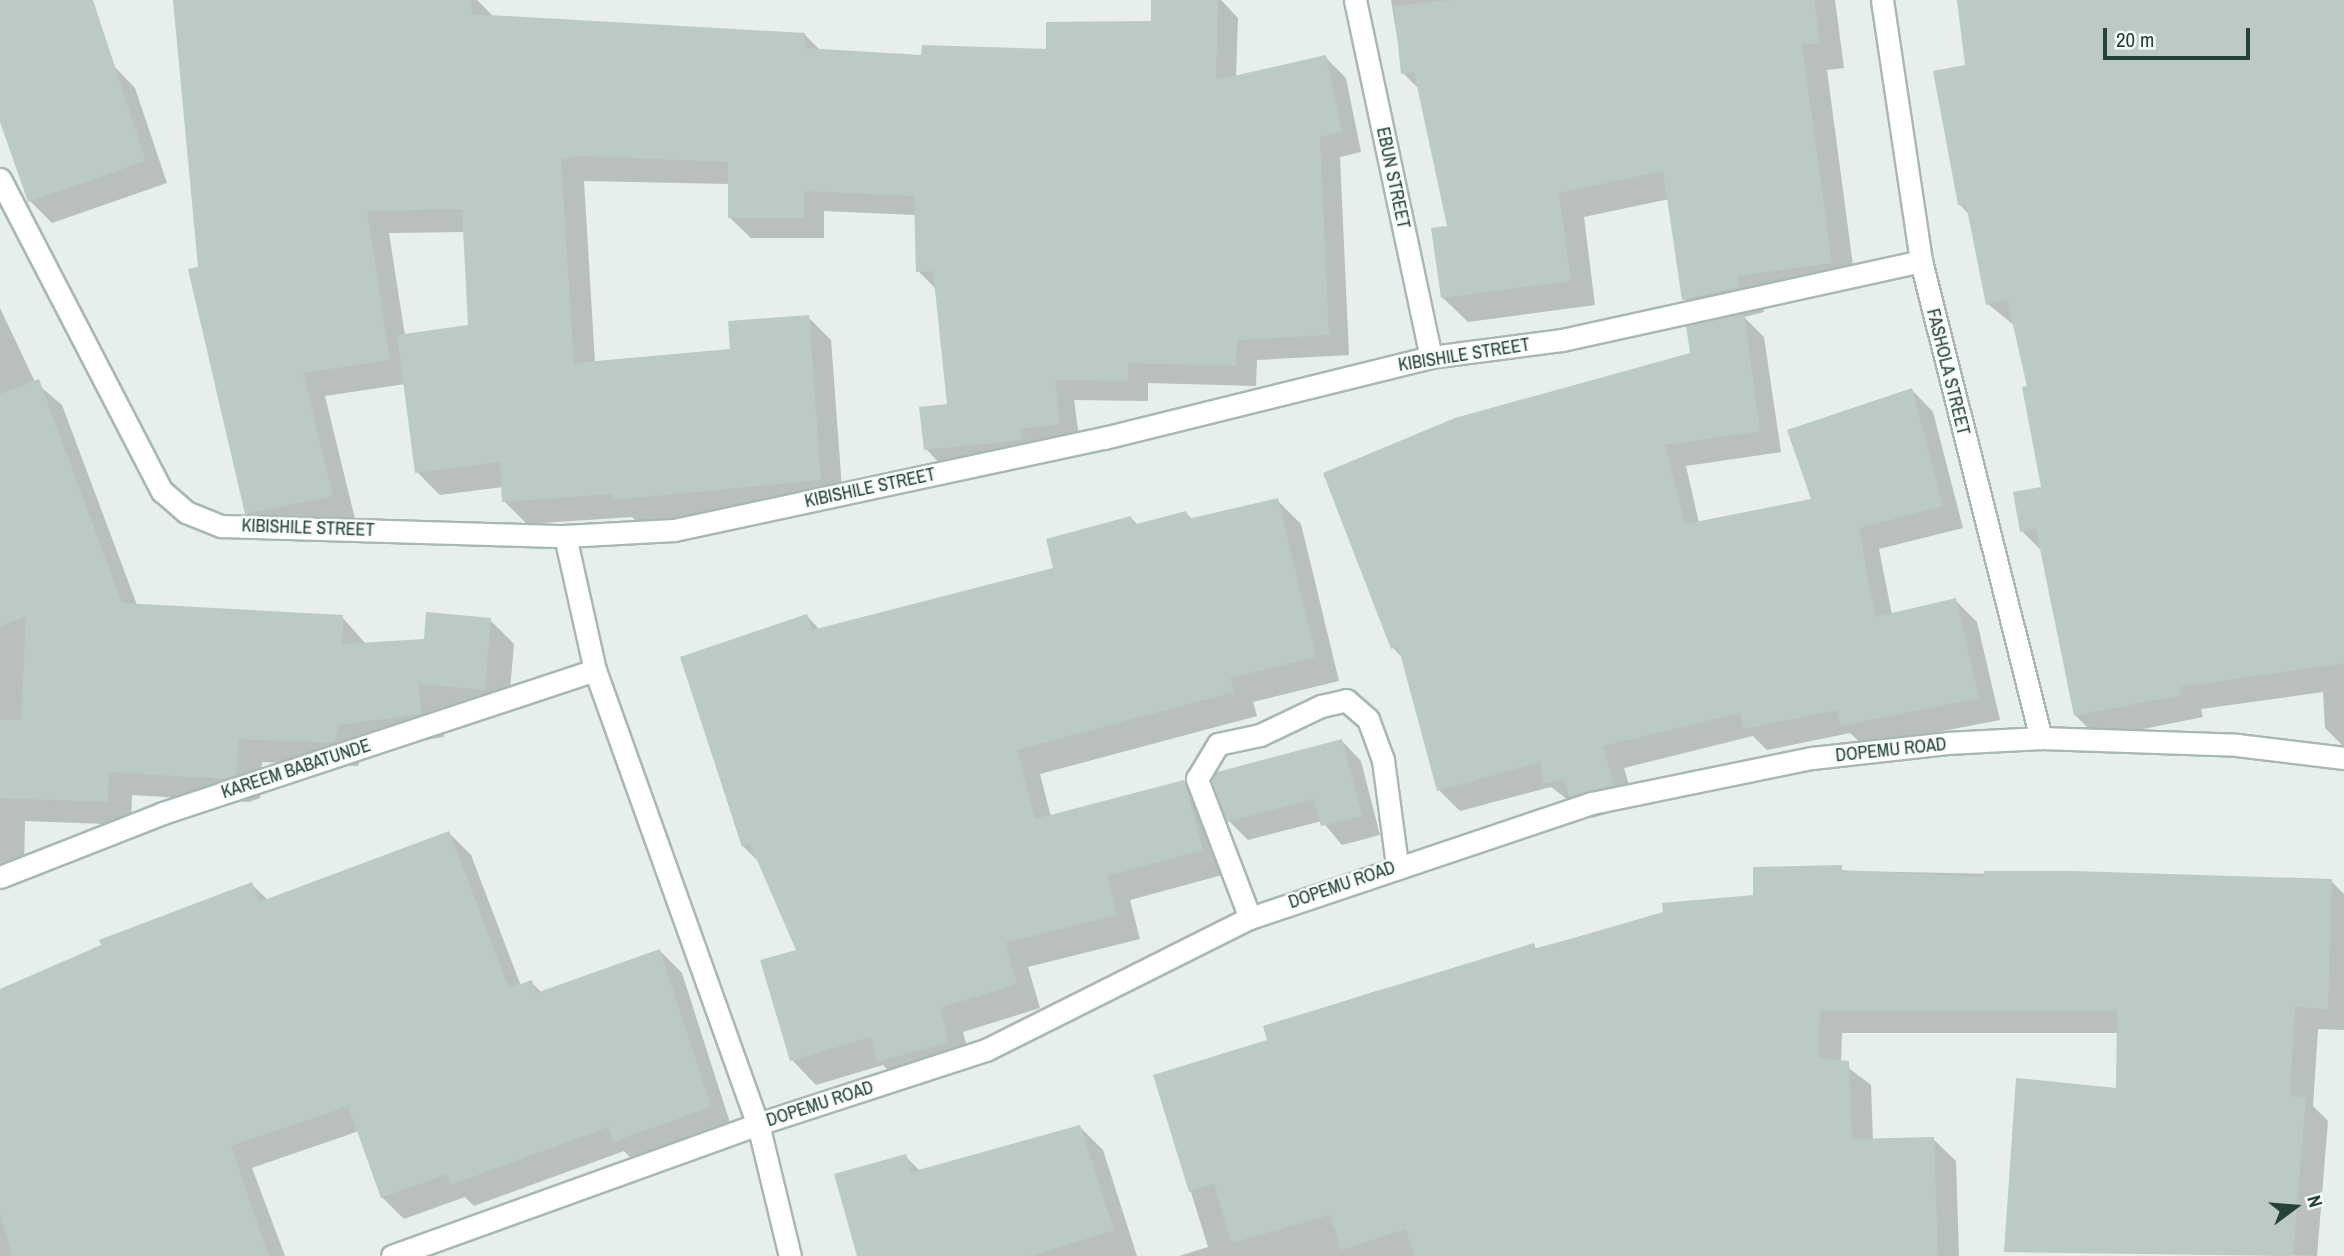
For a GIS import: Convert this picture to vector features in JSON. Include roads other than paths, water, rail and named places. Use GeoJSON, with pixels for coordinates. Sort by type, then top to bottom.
{"type":"FeatureCollection","features":[{"type":"Feature","properties":{"kind":"street","name":"EBUN STREET"},"geometry":{"type":"LineString","coordinates":[[1355,0],[1431,357]]}},
{"type":"Feature","properties":{"kind":"street","name":"FASHOLA STREET"},"geometry":{"type":"LineString","coordinates":[[1882,0],[1921,261],[2040,738]]}},
{"type":"Feature","properties":{"kind":"street","name":"KIBISHILE STREET"},"geometry":{"type":"LineString","coordinates":[[0,179],[162,491],[186,512],[221,526],[565,536],[674,530],[1104,438],[1431,357],[1562,340],[1921,261]]}},
{"type":"Feature","properties":{"kind":"street"},"geometry":{"type":"LineString","coordinates":[[565,536],[596,670],[758,1124],[790,1256]]}},
{"type":"Feature","properties":{"kind":"street","name":"KAREEM BABATUNDE"},"geometry":{"type":"LineString","coordinates":[[0,877],[163,813],[596,670]]}},
{"type":"Feature","properties":{"kind":"street"},"geometry":{"type":"LineString","coordinates":[[1250,918],[1197,779],[1218,744],[1260,735],[1321,706],[1346,700],[1368,719],[1383,760],[1397,866]]}},
{"type":"Feature","properties":{"kind":"street","name":"DOPEMU ROAD"},"geometry":{"type":"LineString","coordinates":[[392,1256],[758,1124],[986,1050],[1250,918],[1397,866],[1592,803],[1812,758],[2040,738],[2238,745],[2344,758]]}}]}
